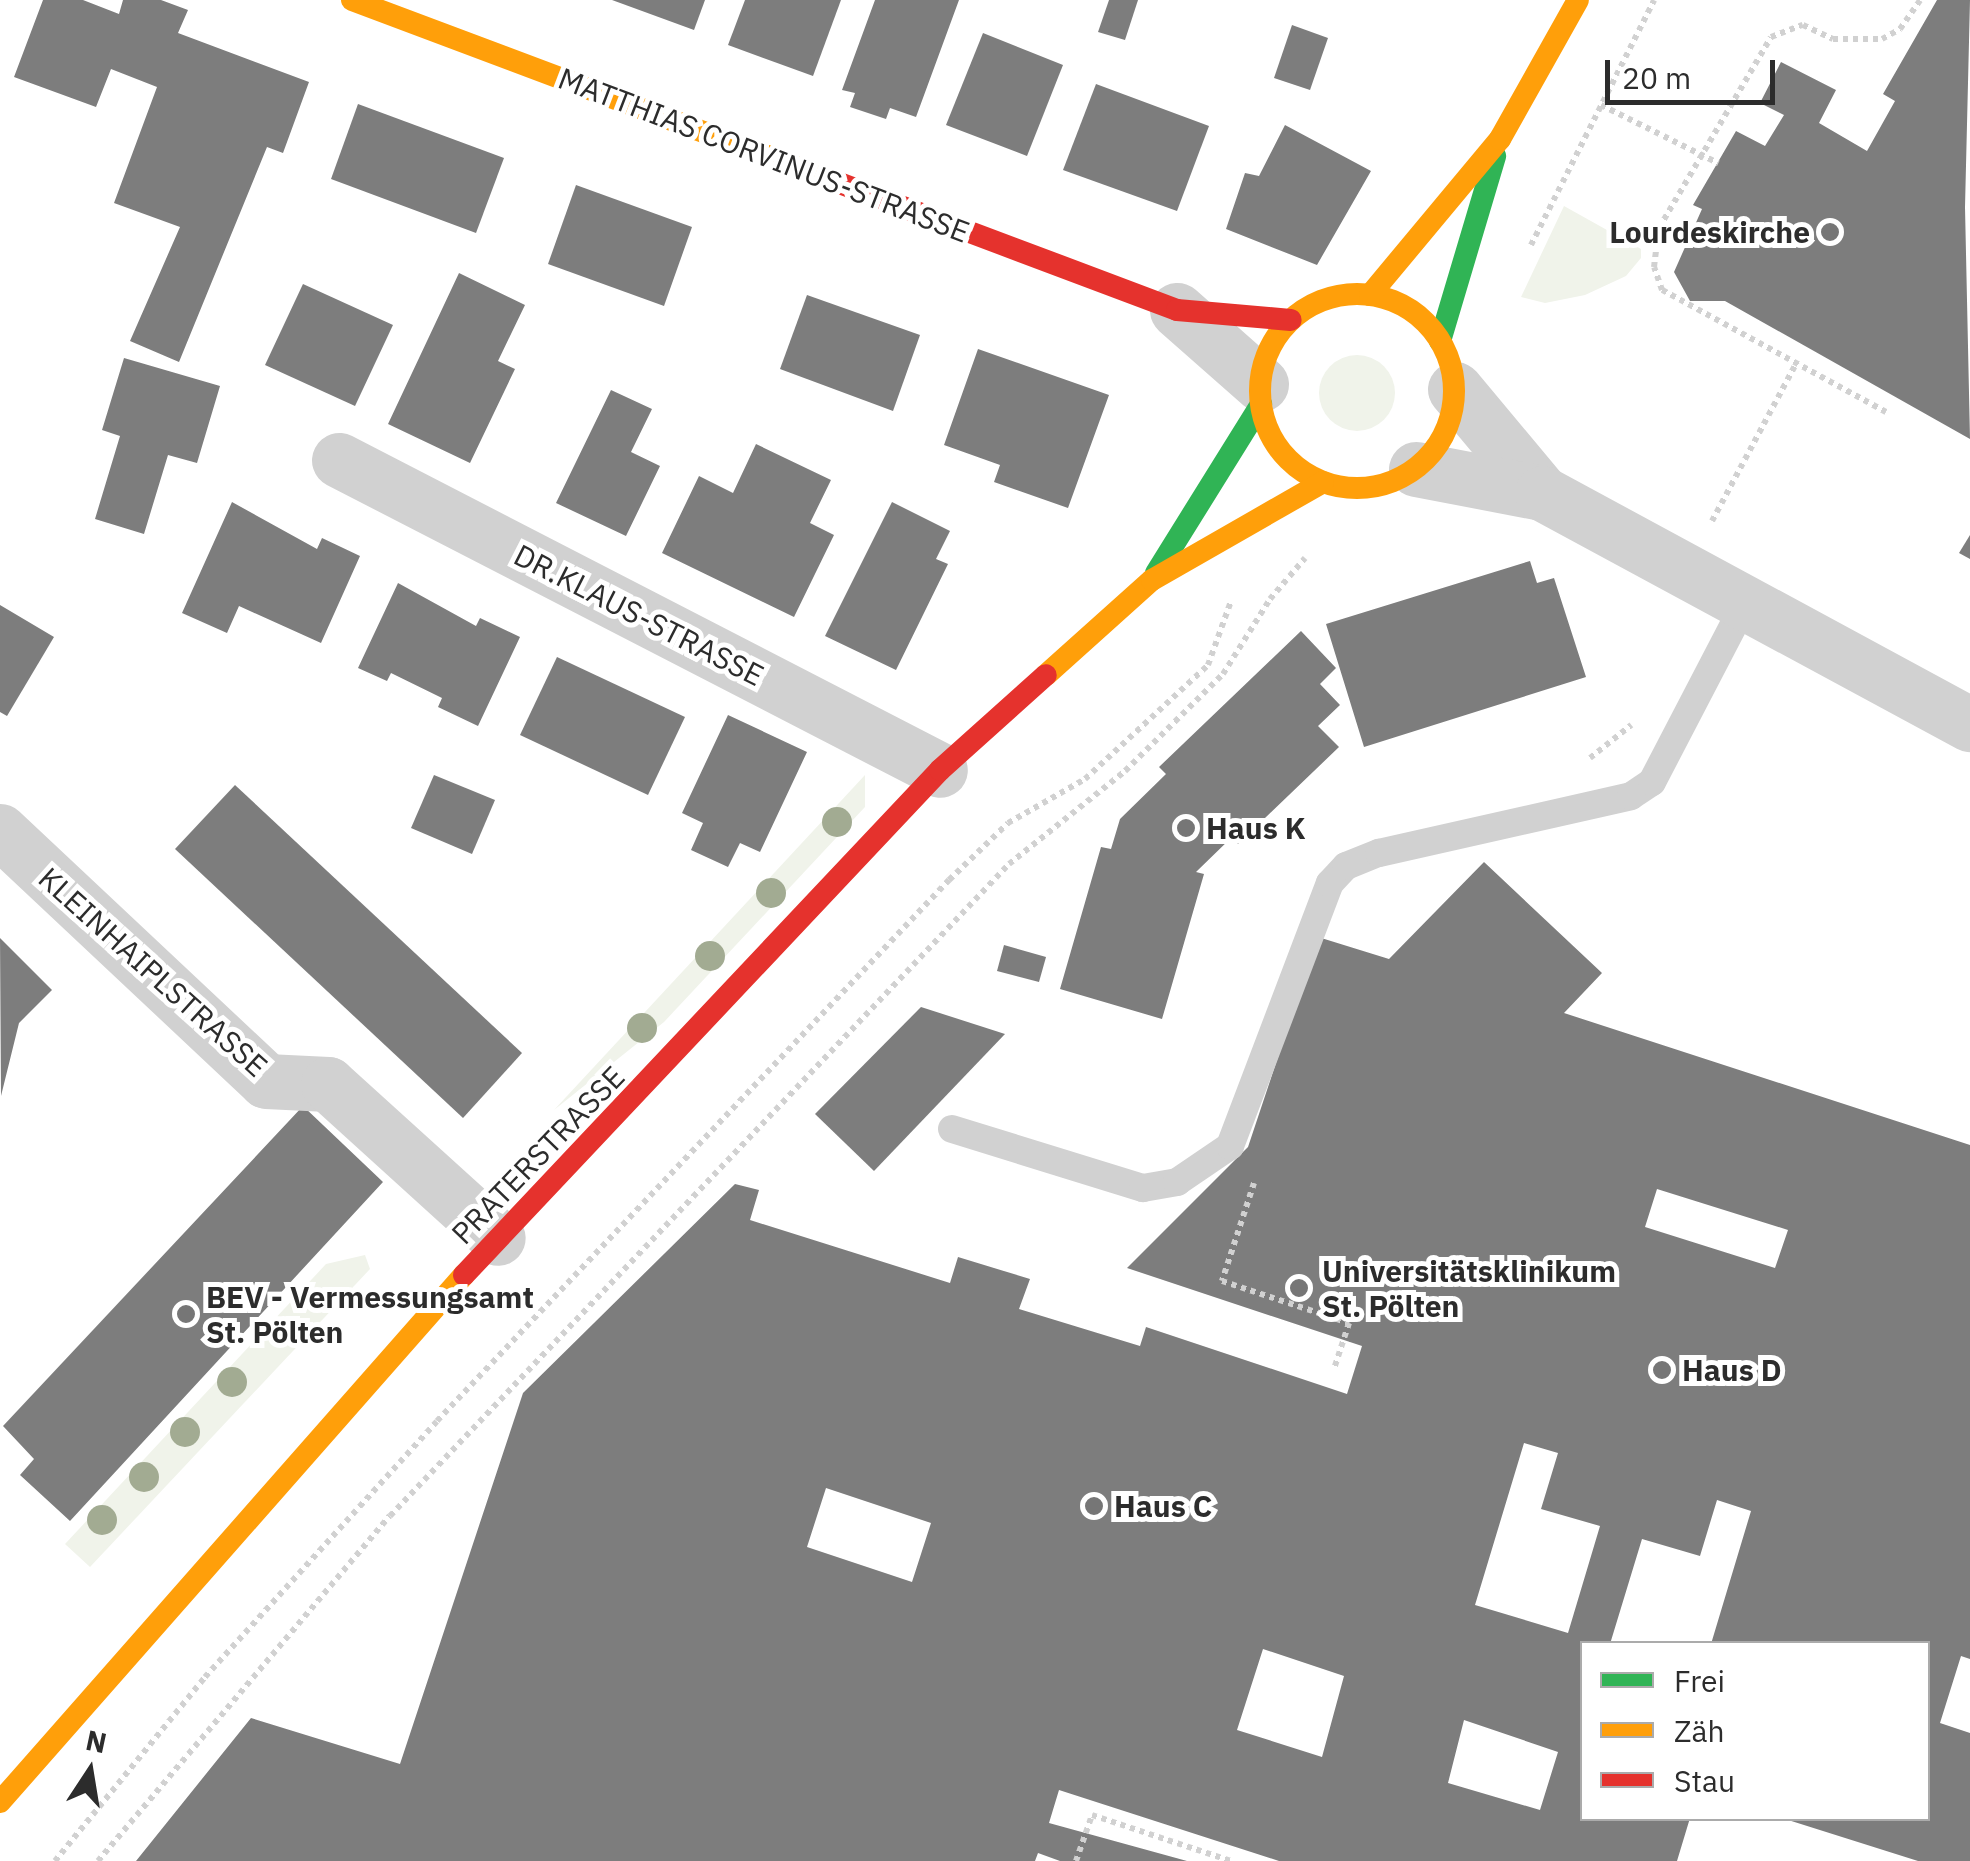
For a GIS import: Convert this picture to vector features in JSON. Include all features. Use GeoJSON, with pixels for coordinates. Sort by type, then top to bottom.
{"type":"FeatureCollection","features":[{"type":"Feature","properties":{"kind":"main road","name":"MATTHIAS CORVINUS-STRASSE"},"geometry":{"type":"LineString","coordinates":[[352,0],[1176,310],[1291,320]]}},
{"type":"Feature","properties":{"kind":"main road"},"geometry":{"type":"LineString","coordinates":[[1370,295],[1500,138],[1578,0]]}},
{"type":"Feature","properties":{"kind":"main road"},"geometry":{"type":"LineString","coordinates":[[1448,365],[1410,310],[1370,295],[1327,299],[1291,320],[1270,348],[1261,394],[1275,443],[1324,482],[1381,486],[1416,469],[1443,438],[1448,365],[1500,138]]}},
{"type":"Feature","properties":{"kind":"main road","name":"PRATERSTRASSE"},"geometry":{"type":"LineString","coordinates":[[1152,580],[1261,394]]}},
{"type":"Feature","properties":{"kind":"main road","name":"PRATERSTRASSE"},"geometry":{"type":"LineString","coordinates":[[0,1802],[498,1238],[940,770],[1152,580],[1324,482]]}},
{"type":"Feature","properties":{"kind":"street","name":"MATTHIAS CORVINUS-STRASSE"},"geometry":{"type":"LineString","coordinates":[[1176,310],[1261,394]]}},
{"type":"Feature","properties":{"kind":"street"},"geometry":{"type":"LineString","coordinates":[[1448,365],[1542,493]]}},
{"type":"Feature","properties":{"kind":"street","name":"DR.KLAUS-STRASSE"},"geometry":{"type":"LineString","coordinates":[[338,460],[940,770]]}},
{"type":"Feature","properties":{"kind":"street"},"geometry":{"type":"LineString","coordinates":[[1416,469],[1542,493],[1970,724]]}},
{"type":"Feature","properties":{"kind":"street","name":"KLEINHAIPLSTRASSE"},"geometry":{"type":"LineString","coordinates":[[0,831],[266,1080],[328,1084],[498,1238]]}},
{"type":"Feature","properties":{"kind":"lane"},"geometry":{"type":"LineString","coordinates":[[952,1129],[1144,1188],[1177,1182],[1230,1146],[1330,883],[1346,866],[1378,854],[1631,796],[1652,782],[1746,603]]}},
{"type":"Feature","properties":{"kind":"path"},"geometry":{"type":"LineString","coordinates":[[1886,412],[1662,290],[1654,267],[1659,228],[1771,37],[1803,26],[1833,39],[1882,40],[1900,29],[1920,0]]}},
{"type":"Feature","properties":{"kind":"path"},"geometry":{"type":"LineString","coordinates":[[1601,105],[1718,164]]}},
{"type":"Feature","properties":{"kind":"path"},"geometry":{"type":"LineString","coordinates":[[1686,571],[1797,362]]}},
{"type":"Feature","properties":{"kind":"path"},"geometry":{"type":"LineString","coordinates":[[98,1861],[390,1516],[732,1155],[1009,864],[1125,770],[1223,674],[1270,599],[1308,563],[1296,537],[1266,516]]}},
{"type":"Feature","properties":{"kind":"path"},"geometry":{"type":"LineString","coordinates":[[55,1861],[206,1678],[437,1421],[949,880],[1008,823],[1085,780],[1208,665],[1231,600],[1243,587]]}},
{"type":"Feature","properties":{"kind":"path"},"geometry":{"type":"LineString","coordinates":[[1258,1172],[1222,1281],[1349,1323],[1334,1368]]}},
{"type":"Feature","properties":{"kind":"path"},"geometry":{"type":"LineString","coordinates":[[1076,1861],[1092,1816],[1231,1861]]}},
{"type":"Feature","properties":{"kind":"shaded area"},"geometry":{"type":"Polygon","coordinates":[[[1564,206],[1641,249],[1641,258],[1626,276],[1585,295],[1545,303],[1521,297],[1564,206]]]}},
{"type":"Feature","properties":{"kind":"shaded area"},"geometry":{"type":"Polygon","coordinates":[[[1357,355],[1372,357],[1384,366],[1393,378],[1393,408],[1384,420],[1372,429],[1357,431],[1342,429],[1330,420],[1321,408],[1319,393],[1321,378],[1330,366],[1342,357],[1357,355]]]}},
{"type":"Feature","properties":{"kind":"shaded area"},"geometry":{"type":"Polygon","coordinates":[[[865,775],[865,807],[664,1022],[554,1110],[865,775]]]}},
{"type":"Feature","properties":{"kind":"shaded area"},"geometry":{"type":"Polygon","coordinates":[[[365,1255],[370,1269],[90,1567],[65,1544],[326,1264],[365,1255]]]}},
{"type":"Feature","properties":{"kind":"building"},"geometry":{"type":"Polygon","coordinates":[[[43,0],[83,0],[119,14],[123,0],[161,0],[188,10],[178,33],[309,82],[283,153],[267,147],[179,362],[130,341],[180,227],[114,203],[157,87],[111,69],[96,107],[14,77],[43,0]]]}},
{"type":"Feature","properties":{"kind":"building"},"geometry":{"type":"Polygon","coordinates":[[[612,0],[705,0],[694,30],[612,0]]]}},
{"type":"Feature","properties":{"kind":"building"},"geometry":{"type":"Polygon","coordinates":[[[745,0],[841,0],[813,76],[728,45],[745,0]]]}},
{"type":"Feature","properties":{"kind":"building"},"geometry":{"type":"Polygon","coordinates":[[[875,0],[959,0],[916,117],[890,108],[886,119],[850,107],[855,93],[842,90],[875,0]]]}},
{"type":"Feature","properties":{"kind":"building"},"geometry":{"type":"Polygon","coordinates":[[[1109,0],[1138,0],[1125,40],[1098,32],[1109,0]]]}},
{"type":"Feature","properties":{"kind":"building","name":"Lourdeskirche"},"geometry":{"type":"Polygon","coordinates":[[[1937,0],[1970,0],[1965,207],[1970,439],[1725,301],[1690,301],[1674,272],[1702,209],[1693,205],[1736,131],[1765,146],[1784,115],[1760,103],[1781,62],[1836,90],[1819,123],[1867,151],[1895,101],[1883,94],[1937,0]]]}},
{"type":"Feature","properties":{"kind":"building"},"geometry":{"type":"Polygon","coordinates":[[[1292,25],[1328,38],[1310,90],[1274,78],[1292,25]]]}},
{"type":"Feature","properties":{"kind":"building"},"geometry":{"type":"Polygon","coordinates":[[[983,33],[1063,65],[1027,156],[946,125],[983,33]]]}},
{"type":"Feature","properties":{"kind":"building"},"geometry":{"type":"Polygon","coordinates":[[[1096,84],[1209,126],[1177,211],[1063,170],[1096,84]]]}},
{"type":"Feature","properties":{"kind":"building"},"geometry":{"type":"Polygon","coordinates":[[[358,104],[504,158],[476,233],[331,179],[358,104]]]}},
{"type":"Feature","properties":{"kind":"building"},"geometry":{"type":"Polygon","coordinates":[[[1285,125],[1371,171],[1317,265],[1226,229],[1245,173],[1259,176],[1285,125]]]}},
{"type":"Feature","properties":{"kind":"building"},"geometry":{"type":"Polygon","coordinates":[[[576,185],[692,227],[664,306],[548,264],[576,185]]]}},
{"type":"Feature","properties":{"kind":"building"},"geometry":{"type":"Polygon","coordinates":[[[459,273],[525,305],[498,361],[515,369],[470,463],[388,424],[459,273]]]}},
{"type":"Feature","properties":{"kind":"building"},"geometry":{"type":"Polygon","coordinates":[[[303,284],[393,325],[355,406],[265,365],[303,284]]]}},
{"type":"Feature","properties":{"kind":"building"},"geometry":{"type":"Polygon","coordinates":[[[807,295],[920,335],[893,411],[780,369],[807,295]]]}},
{"type":"Feature","properties":{"kind":"building"},"geometry":{"type":"Polygon","coordinates":[[[978,349],[1109,395],[1068,508],[994,482],[1000,465],[944,445],[978,349]]]}},
{"type":"Feature","properties":{"kind":"building"},"geometry":{"type":"Polygon","coordinates":[[[124,358],[220,386],[197,463],[168,455],[144,534],[95,519],[120,436],[102,430],[124,358]]]}},
{"type":"Feature","properties":{"kind":"building"},"geometry":{"type":"Polygon","coordinates":[[[611,390],[652,409],[631,452],[660,466],[626,536],[556,503],[611,390]]]}},
{"type":"Feature","properties":{"kind":"building"},"geometry":{"type":"Polygon","coordinates":[[[756,444],[831,480],[810,523],[834,535],[794,617],[662,553],[699,476],[733,493],[756,444]]]}},
{"type":"Feature","properties":{"kind":"building"},"geometry":{"type":"Polygon","coordinates":[[[232,502],[317,549],[322,538],[360,556],[321,643],[239,606],[227,633],[182,613],[232,502]]]}},
{"type":"Feature","properties":{"kind":"building"},"geometry":{"type":"Polygon","coordinates":[[[892,502],[950,531],[936,559],[948,564],[896,670],[825,636],[892,502]]]}},
{"type":"Feature","properties":{"kind":"building"},"geometry":{"type":"Polygon","coordinates":[[[1970,535],[1970,559],[1959,553],[1970,535]]]}},
{"type":"Feature","properties":{"kind":"building"},"geometry":{"type":"Polygon","coordinates":[[[1530,561],[1537,583],[1554,578],[1586,677],[1364,747],[1326,624],[1530,561]]]}},
{"type":"Feature","properties":{"kind":"building"},"geometry":{"type":"Polygon","coordinates":[[[398,583],[476,626],[480,618],[520,637],[478,726],[438,707],[442,698],[391,673],[387,681],[358,668],[398,583]]]}},
{"type":"Feature","properties":{"kind":"building"},"geometry":{"type":"Polygon","coordinates":[[[0,605],[54,637],[7,716],[0,712],[0,605]]]}},
{"type":"Feature","properties":{"kind":"building","name":"Haus K"},"geometry":{"type":"Polygon","coordinates":[[[1301,631],[1336,668],[1320,684],[1340,705],[1318,726],[1339,747],[1238,844],[1232,837],[1196,872],[1204,874],[1162,1019],[1060,989],[1101,847],[1111,849],[1120,819],[1166,774],[1159,767],[1301,631]]]}},
{"type":"Feature","properties":{"kind":"building"},"geometry":{"type":"Polygon","coordinates":[[[557,657],[685,717],[648,795],[520,735],[557,657]]]}},
{"type":"Feature","properties":{"kind":"building"},"geometry":{"type":"Polygon","coordinates":[[[728,715],[807,752],[760,852],[740,843],[728,867],[691,850],[703,823],[682,813],[728,715]]]}},
{"type":"Feature","properties":{"kind":"building"},"geometry":{"type":"Polygon","coordinates":[[[434,775],[495,800],[472,854],[411,828],[434,775]]]}},
{"type":"Feature","properties":{"kind":"building"},"geometry":{"type":"Polygon","coordinates":[[[235,785],[522,1053],[463,1118],[175,849],[235,785]]]}},
{"type":"Feature","properties":{"kind":"building","name":"Universitätsklinikum St. Pölten"},"geometry":{"type":"Polygon","coordinates":[[[1484,862],[1602,973],[1564,1013],[1970,1145],[1970,1659],[1961,1656],[1940,1723],[1970,1733],[1970,1861],[1918,1861],[1791,1821],[1930,1821],[1930,1641],[1712,1641],[1751,1511],[1717,1500],[1700,1556],[1642,1539],[1611,1641],[1580,1641],[1580,1821],[1689,1821],[1677,1861],[1279,1861],[1059,1790],[1049,1823],[1187,1861],[1060,1861],[1038,1853],[1035,1861],[136,1861],[251,1718],[400,1764],[523,1393],[735,1184],[759,1190],[750,1220],[950,1283],[958,1257],[1030,1279],[1019,1309],[1140,1346],[1146,1327],[1347,1394],[1362,1346],[1127,1268],[1248,1147],[1318,937],[1389,959],[1484,862]],[[1657,1189],[1645,1227],[1775,1268],[1788,1230],[1657,1189]],[[1524,1443],[1475,1605],[1568,1633],[1600,1526],[1541,1509],[1558,1453],[1524,1443]],[[826,1488],[807,1547],[912,1582],[931,1523],[826,1488]],[[1263,1649],[1237,1730],[1322,1757],[1344,1676],[1263,1649]],[[1464,1720],[1448,1783],[1540,1810],[1558,1752],[1464,1720]]]}},
{"type":"Feature","properties":{"kind":"building"},"geometry":{"type":"Polygon","coordinates":[[[0,938],[52,990],[19,1023],[1,1096],[0,938]]]}},
{"type":"Feature","properties":{"kind":"building"},"geometry":{"type":"Polygon","coordinates":[[[1004,945],[1046,957],[1039,982],[997,971],[1004,945]]]}},
{"type":"Feature","properties":{"kind":"building"},"geometry":{"type":"Polygon","coordinates":[[[921,1007],[1005,1034],[874,1171],[815,1114],[921,1007]]]}},
{"type":"Feature","properties":{"kind":"building","name":"BEV - Vermessungsamt St. Pölten"},"geometry":{"type":"Polygon","coordinates":[[[303,1106],[383,1182],[70,1521],[20,1475],[34,1459],[3,1426],[303,1106]]]}},
{"type":"Feature","properties":{"kind":"traffic: fast"},"geometry":{"type":"LineString","coordinates":[[1440,341],[1495,156]]}},
{"type":"Feature","properties":{"kind":"traffic: fast"},"geometry":{"type":"LineString","coordinates":[[1156,573],[1261,404]]}},
{"type":"Feature","properties":{"kind":"traffic: slow"},"geometry":{"type":"LineString","coordinates":[[352,0],[826,178]]}},
{"type":"Feature","properties":{"kind":"traffic: slow"},"geometry":{"type":"LineString","coordinates":[[1370,295],[1500,139],[1578,0]]}},
{"type":"Feature","properties":{"kind":"traffic: slow"},"geometry":{"type":"LineString","coordinates":[[1357,294],[1394,302],[1425,323],[1446,354],[1454,391],[1446,428],[1425,459],[1394,480],[1357,488],[1320,480],[1289,459],[1268,428],[1260,391],[1268,354],[1289,323],[1320,302],[1357,294]]}},
{"type":"Feature","properties":{"kind":"traffic: slow"},"geometry":{"type":"LineString","coordinates":[[1046,675],[1152,580],[1323,482]]}},
{"type":"Feature","properties":{"kind":"traffic: slow"},"geometry":{"type":"LineString","coordinates":[[0,1802],[464,1275]]}},
{"type":"Feature","properties":{"kind":"traffic: jam"},"geometry":{"type":"LineString","coordinates":[[826,178],[1177,310],[1291,320]]}},
{"type":"Feature","properties":{"kind":"traffic: jam"},"geometry":{"type":"LineString","coordinates":[[464,1275],[940,770],[1046,675]]}},
{"type":"Feature","properties":{"kind":"place","name":"Lourdeskirche"},"geometry":{"type":"Point","coordinates":[1830,232]}},
{"type":"Feature","properties":{"kind":"place","name":"Haus K"},"geometry":{"type":"Point","coordinates":[1186,828]}},
{"type":"Feature","properties":{"kind":"place","name":"Universitätsklinikum St. Pölten"},"geometry":{"type":"Point","coordinates":[1299,1288]}},
{"type":"Feature","properties":{"kind":"place","name":"BEV - Vermessungsamt St. Pölten"},"geometry":{"type":"Point","coordinates":[186,1314]}},
{"type":"Feature","properties":{"kind":"place","name":"Haus D"},"geometry":{"type":"Point","coordinates":[1662,1370]}},
{"type":"Feature","properties":{"kind":"place","name":"Haus C"},"geometry":{"type":"Point","coordinates":[1094,1506]}}]}
